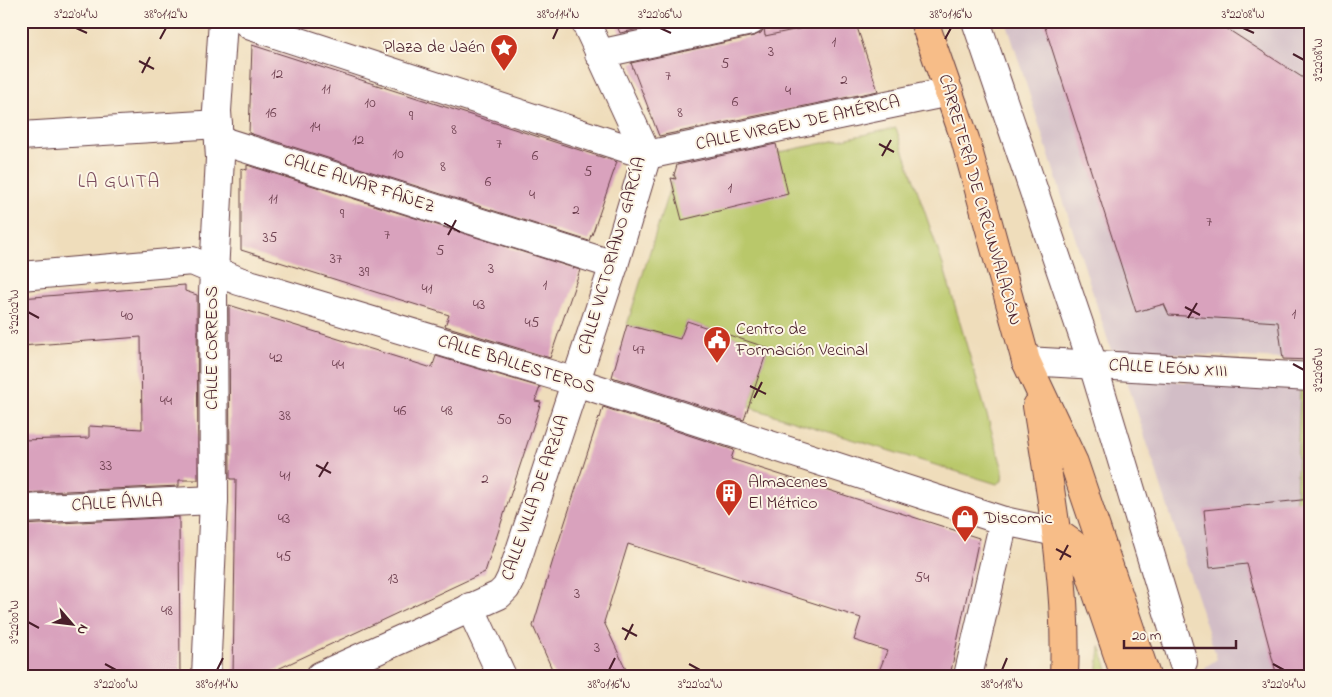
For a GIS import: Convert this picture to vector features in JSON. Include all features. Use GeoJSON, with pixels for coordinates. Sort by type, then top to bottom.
{"type":"FeatureCollection","features":[{"type":"Feature","properties":{"kind":"main road","name":"CARRETERA DE CIRCUNVALACIÓN"},"geometry":{"type":"LineString","coordinates":[[924,21],[964,139],[1030,370],[1056,532],[1066,638],[1064,676]]}},
{"type":"Feature","properties":{"kind":"main road","name":"CARRETERA DE CIRCUNVALACIÓN"},"geometry":{"type":"LineString","coordinates":[[1030,370],[1074,463],[1146,676]]}},
{"type":"Feature","properties":{"kind":"main road"},"geometry":{"type":"LineString","coordinates":[[1056,532],[1073,544],[1088,567],[1125,676]]}},
{"type":"Feature","properties":{"kind":"street","name":"CALLE CORREOS"},"geometry":{"type":"LineString","coordinates":[[206,676],[214,500],[214,269],[220,158],[218,112],[223,21]]}},
{"type":"Feature","properties":{"kind":"street"},"geometry":{"type":"LineString","coordinates":[[245,21],[252,26],[647,155]]}},
{"type":"Feature","properties":{"kind":"street","name":"CALLE VICTORIANO GARCÍA"},"geometry":{"type":"LineString","coordinates":[[576,382],[647,155],[585,21]]}},
{"type":"Feature","properties":{"kind":"street"},"geometry":{"type":"LineString","coordinates":[[599,54],[751,21]]}},
{"type":"Feature","properties":{"kind":"street"},"geometry":{"type":"LineString","coordinates":[[976,21],[1093,364],[1183,662]]}},
{"type":"Feature","properties":{"kind":"street","name":"CALLE VIRGEN DE AMÉRICA"},"geometry":{"type":"LineString","coordinates":[[647,155],[949,92]]}},
{"type":"Feature","properties":{"kind":"street","name":"CALLE ALVAR FÁÑEZ"},"geometry":{"type":"LineString","coordinates":[[21,136],[219,132],[614,265]]}},
{"type":"Feature","properties":{"kind":"street","name":"CALLE BALLESTEROS"},"geometry":{"type":"LineString","coordinates":[[21,276],[192,261],[239,280],[576,382],[1004,521],[1056,532]]}},
{"type":"Feature","properties":{"kind":"street","name":"CALLE LEÓN XIII"},"geometry":{"type":"LineString","coordinates":[[1030,370],[1093,364],[1311,377]]}},
{"type":"Feature","properties":{"kind":"street","name":"CALLE VILLA DE ARZÚA"},"geometry":{"type":"LineString","coordinates":[[320,676],[499,595],[506,588],[511,578],[576,382]]}},
{"type":"Feature","properties":{"kind":"street","name":"CALLE ÁVILA"},"geometry":{"type":"LineString","coordinates":[[21,509],[214,500]]}},
{"type":"Feature","properties":{"kind":"street"},"geometry":{"type":"LineString","coordinates":[[968,676],[1004,521]]}},
{"type":"Feature","properties":{"kind":"street"},"geometry":{"type":"LineString","coordinates":[[470,607],[502,676]]}},
{"type":"Feature","properties":{"kind":"shaded area"},"geometry":{"type":"Polygon","coordinates":[[[1006,21],[1288,21],[1311,36],[1311,277],[1278,322],[1283,359],[1111,350],[1006,21]]]}},
{"type":"Feature","properties":{"kind":"shaded area"},"geometry":{"type":"Polygon","coordinates":[[[1126,378],[1311,390],[1311,676],[1192,676],[1217,659],[1126,378]]]}},
{"type":"Feature","properties":{"kind":"green space"},"geometry":{"type":"Polygon","coordinates":[[[896,128],[944,268],[1003,470],[1002,481],[997,484],[748,407],[768,348],[687,321],[665,381],[650,376],[662,334],[627,325],[674,174],[896,128]]]}},
{"type":"Feature","properties":{"kind":"green space"},"geometry":{"type":"Polygon","coordinates":[[[1300,389],[1311,390],[1311,500],[1296,501],[1300,389]]]}},
{"type":"Feature","properties":{"kind":"green space"},"geometry":{"type":"Polygon","coordinates":[[[1100,646],[1110,676],[1097,676],[1100,646]]]}},
{"type":"Feature","properties":{"kind":"building"},"geometry":{"type":"Polygon","coordinates":[[[615,21],[676,21],[620,33],[615,21]]]}},
{"type":"Feature","properties":{"kind":"building"},"geometry":{"type":"Polygon","coordinates":[[[837,21],[855,21],[878,91],[659,136],[631,63],[754,36],[761,33],[764,28],[765,36],[837,21]]]}},
{"type":"Feature","properties":{"kind":"building"},"geometry":{"type":"Polygon","coordinates":[[[1043,21],[1215,21],[1311,83],[1311,360],[1283,359],[1278,322],[1169,315],[1164,304],[1136,312],[1043,21]]]}},
{"type":"Feature","properties":{"kind":"building"},"geometry":{"type":"Polygon","coordinates":[[[252,45],[617,162],[589,241],[249,133],[252,45]]]}},
{"type":"Feature","properties":{"kind":"building"},"geometry":{"type":"Polygon","coordinates":[[[776,144],[788,194],[682,220],[671,178],[676,179],[674,175],[677,165],[776,144]]]}},
{"type":"Feature","properties":{"kind":"building"},"geometry":{"type":"Polygon","coordinates":[[[247,165],[580,270],[550,358],[445,326],[449,315],[241,250],[241,168],[247,170],[247,165]]]}},
{"type":"Feature","properties":{"kind":"building"},"geometry":{"type":"Polygon","coordinates":[[[185,285],[185,291],[197,295],[198,480],[179,480],[179,486],[21,493],[21,440],[89,438],[89,426],[142,429],[141,337],[21,346],[21,298],[185,285]]]}},
{"type":"Feature","properties":{"kind":"building"},"geometry":{"type":"Polygon","coordinates":[[[229,305],[432,368],[436,356],[540,387],[535,401],[541,402],[485,572],[263,676],[233,676],[236,479],[230,479],[229,305]]]}},
{"type":"Feature","properties":{"kind":"building"},"geometry":{"type":"Polygon","coordinates":[[[687,321],[768,348],[744,420],[612,377],[627,325],[680,339],[687,321]]]}},
{"type":"Feature","properties":{"kind":"building"},"geometry":{"type":"Polygon","coordinates":[[[603,407],[734,450],[731,459],[979,538],[950,676],[877,676],[887,651],[854,640],[861,618],[628,544],[604,622],[629,676],[555,676],[533,626],[603,407]]]}},
{"type":"Feature","properties":{"kind":"building"},"geometry":{"type":"Polygon","coordinates":[[[1311,499],[1311,676],[1277,676],[1247,564],[1210,568],[1204,510],[1311,499]]]}},
{"type":"Feature","properties":{"kind":"building"},"geometry":{"type":"Polygon","coordinates":[[[179,517],[180,676],[21,676],[21,525],[179,517]]]}},
{"type":"Feature","properties":{"kind":"place","name":"Plaza de Jaén"},"geometry":{"type":"Point","coordinates":[504,72]}},
{"type":"Feature","properties":{"kind":"place","name":"Centro de Formación Vecinal"},"geometry":{"type":"Point","coordinates":[717,364]}},
{"type":"Feature","properties":{"kind":"place","name":"Almacenes El Métrico"},"geometry":{"type":"Point","coordinates":[729,517]}},
{"type":"Feature","properties":{"kind":"place","name":"Discomic"},"geometry":{"type":"Point","coordinates":[965,543]}},
{"type":"Feature","properties":{"kind":"district","name":"LA GUITA"},"geometry":{"type":"Point","coordinates":[119,182]}}]}
